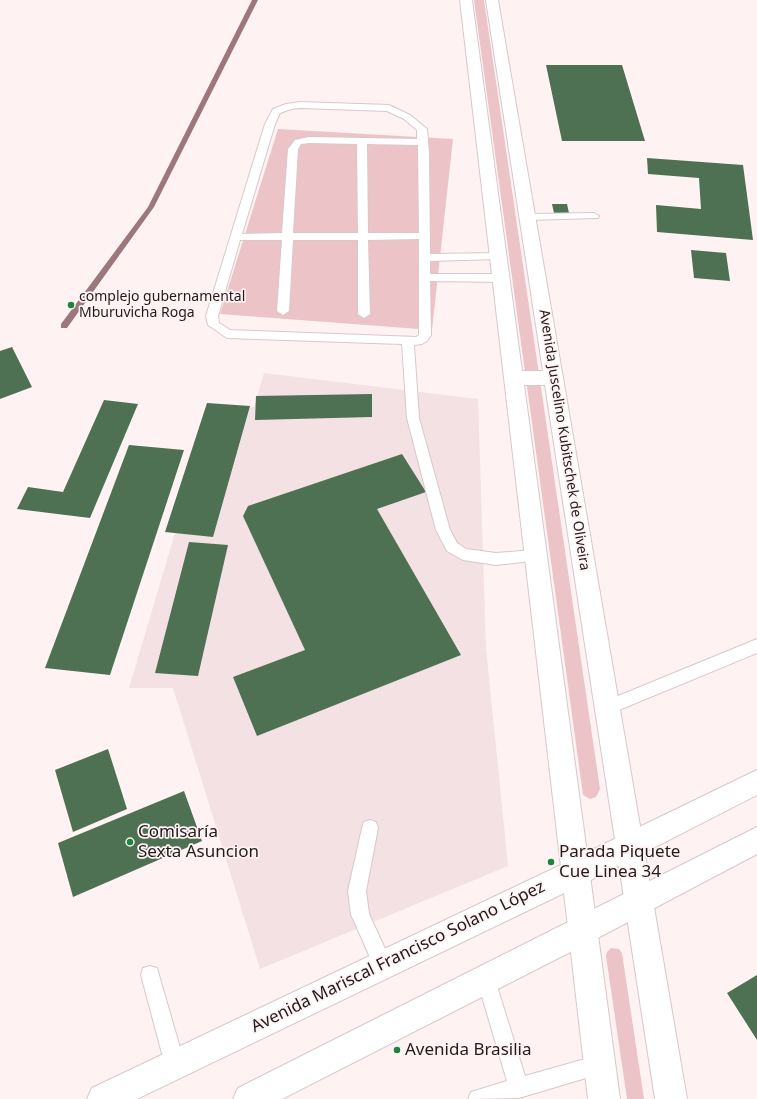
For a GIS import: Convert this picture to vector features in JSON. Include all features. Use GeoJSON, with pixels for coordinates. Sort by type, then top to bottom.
{"type":"FeatureCollection","features":[{"type":"Feature","properties":{"kind":"main road"},"geometry":{"type":"LineString","coordinates":[[466,0],[580,919],[604,1099]]}},
{"type":"Feature","properties":{"kind":"main road","name":"Avenida Juscelino Kubitschek de Oliveira"},"geometry":{"type":"LineString","coordinates":[[492,0],[636,891]]}},
{"type":"Feature","properties":{"kind":"main road"},"geometry":{"type":"LineString","coordinates":[[514,378],[554,378]]}},
{"type":"Feature","properties":{"kind":"main road","name":"Avenida Mariscal Francisco Solano López"},"geometry":{"type":"LineString","coordinates":[[103,1099],[575,873],[757,782]]}},
{"type":"Feature","properties":{"kind":"main road"},"geometry":{"type":"LineString","coordinates":[[249,1099],[283,1090],[486,980],[580,919],[636,891],[757,840]]}},
{"type":"Feature","properties":{"kind":"main road"},"geometry":{"type":"LineString","coordinates":[[636,891],[670,1099]]}},
{"type":"Feature","properties":{"kind":"lane"},"geometry":{"type":"LineString","coordinates":[[300,104],[389,108],[407,117],[422,129],[425,236],[425,334],[423,338],[418,340],[408,340],[227,334],[220,331],[214,325],[212,316],[270,124],[276,111],[300,104]]}},
{"type":"Feature","properties":{"kind":"lane"},"geometry":{"type":"LineString","coordinates":[[283,311],[293,149],[298,142],[310,140],[422,142]]}},
{"type":"Feature","properties":{"kind":"lane"},"geometry":{"type":"LineString","coordinates":[[362,141],[364,314]]}},
{"type":"Feature","properties":{"kind":"lane"},"geometry":{"type":"LineString","coordinates":[[527,217],[594,216]]}},
{"type":"Feature","properties":{"kind":"lane"},"geometry":{"type":"LineString","coordinates":[[236,237],[425,236]]}},
{"type":"Feature","properties":{"kind":"lane"},"geometry":{"type":"LineString","coordinates":[[425,258],[498,256]]}},
{"type":"Feature","properties":{"kind":"lane"},"geometry":{"type":"LineString","coordinates":[[424,277],[501,278]]}},
{"type":"Feature","properties":{"kind":"lane"},"geometry":{"type":"LineString","coordinates":[[408,340],[413,418],[443,530],[452,546],[463,554],[496,558],[536,556]]}},
{"type":"Feature","properties":{"kind":"lane"},"geometry":{"type":"LineString","coordinates":[[607,708],[757,646]]}},
{"type":"Feature","properties":{"kind":"lane"},"geometry":{"type":"LineString","coordinates":[[370,828],[357,891],[360,915],[384,964]]}},
{"type":"Feature","properties":{"kind":"lane"},"geometry":{"type":"LineString","coordinates":[[150,976],[175,1065]]}},
{"type":"Feature","properties":{"kind":"lane"},"geometry":{"type":"LineString","coordinates":[[486,980],[519,1088]]}},
{"type":"Feature","properties":{"kind":"lane"},"geometry":{"type":"LineString","coordinates":[[478,1099],[599,1065]]}},
{"type":"Feature","properties":{"kind":"shaded area"},"geometry":{"type":"Polygon","coordinates":[[[474,0],[484,0],[600,789],[596,797],[590,799],[583,795],[474,0]]]}},
{"type":"Feature","properties":{"kind":"shaded area"},"geometry":{"type":"Polygon","coordinates":[[[278,129],[453,139],[432,330],[220,314],[278,129]]]}},
{"type":"Feature","properties":{"kind":"shaded area"},"geometry":{"type":"Polygon","coordinates":[[[264,373],[478,399],[486,648],[508,866],[260,969],[173,688],[129,688],[213,405],[254,407],[264,373]]]}},
{"type":"Feature","properties":{"kind":"shaded area"},"geometry":{"type":"Polygon","coordinates":[[[611,948],[619,949],[622,953],[644,1099],[627,1099],[606,956],[607,952],[611,948]]]}},
{"type":"Feature","properties":{"kind":"building"},"geometry":{"type":"Polygon","coordinates":[[[546,65],[622,65],[645,141],[562,141],[546,65]]]}},
{"type":"Feature","properties":{"kind":"building"},"geometry":{"type":"Polygon","coordinates":[[[647,158],[743,165],[753,240],[657,232],[656,205],[701,209],[699,178],[648,174],[647,158]]]}},
{"type":"Feature","properties":{"kind":"building"},"geometry":{"type":"Polygon","coordinates":[[[552,204],[567,204],[569,213],[554,213],[552,204]]]}},
{"type":"Feature","properties":{"kind":"building"},"geometry":{"type":"Polygon","coordinates":[[[691,250],[726,253],[730,281],[694,278],[691,250]]]}},
{"type":"Feature","properties":{"kind":"building"},"geometry":{"type":"Polygon","coordinates":[[[12,347],[32,387],[0,399],[0,351],[12,347]]]}},
{"type":"Feature","properties":{"kind":"building"},"geometry":{"type":"Polygon","coordinates":[[[372,394],[372,417],[255,420],[256,396],[372,394]]]}},
{"type":"Feature","properties":{"kind":"building"},"geometry":{"type":"Polygon","coordinates":[[[104,400],[138,404],[90,518],[17,509],[28,487],[63,492],[104,400]]]}},
{"type":"Feature","properties":{"kind":"building"},"geometry":{"type":"Polygon","coordinates":[[[207,403],[250,406],[213,537],[165,532],[207,403]]]}},
{"type":"Feature","properties":{"kind":"building"},"geometry":{"type":"Polygon","coordinates":[[[129,445],[184,450],[110,675],[45,668],[129,445]]]}},
{"type":"Feature","properties":{"kind":"building"},"geometry":{"type":"Polygon","coordinates":[[[402,454],[426,492],[377,509],[461,655],[257,736],[233,677],[305,650],[243,516],[248,506],[402,454]]]}},
{"type":"Feature","properties":{"kind":"building"},"geometry":{"type":"Polygon","coordinates":[[[189,542],[228,545],[198,676],[155,673],[189,542]]]}},
{"type":"Feature","properties":{"kind":"building"},"geometry":{"type":"Polygon","coordinates":[[[108,749],[127,809],[73,832],[55,770],[108,749]]]}},
{"type":"Feature","properties":{"kind":"building"},"geometry":{"type":"Polygon","coordinates":[[[184,791],[202,841],[73,897],[58,843],[184,791]]]}},
{"type":"Feature","properties":{"kind":"building"},"geometry":{"type":"Polygon","coordinates":[[[757,975],[757,1040],[727,993],[757,975]]]}},
{"type":"Feature","properties":{"kind":"waterway"},"geometry":{"type":"LineString","coordinates":[[64,326],[151,207],[255,0]]}},
{"type":"Feature","properties":{"kind":"place","name":"complejo gubernamental Mburuvicha Roga"},"geometry":{"type":"Point","coordinates":[71,305]}},
{"type":"Feature","properties":{"kind":"place","name":"Comisaría Sexta Asuncion"},"geometry":{"type":"Point","coordinates":[130,842]}},
{"type":"Feature","properties":{"kind":"place","name":"Parada Piquete Cue Linea 34"},"geometry":{"type":"Point","coordinates":[551,862]}},
{"type":"Feature","properties":{"kind":"place","name":"Avenida Brasilia"},"geometry":{"type":"Point","coordinates":[397,1050]}}]}
